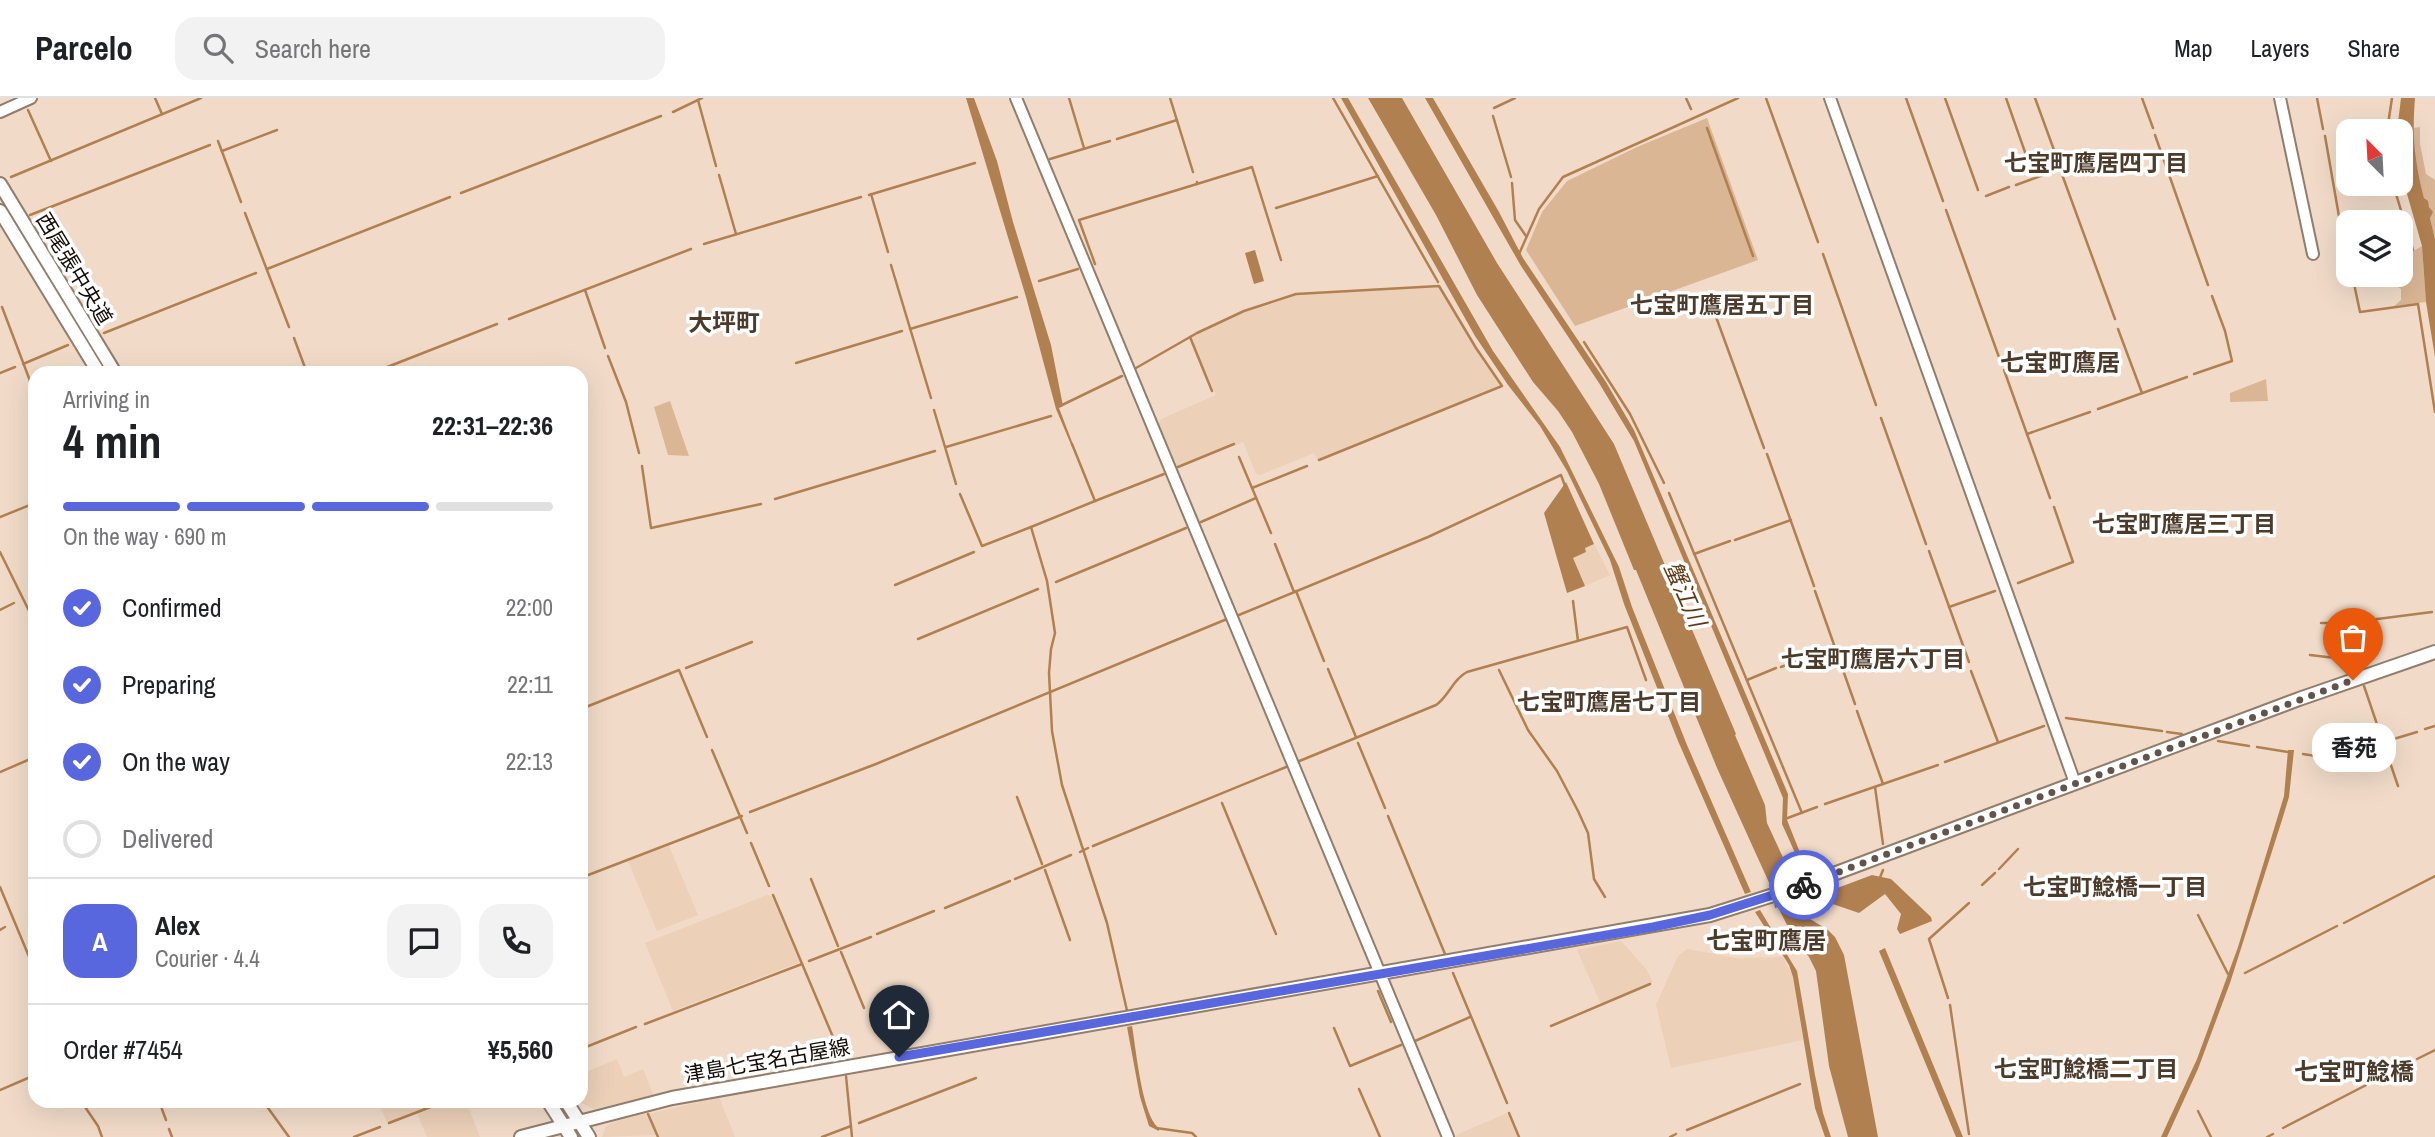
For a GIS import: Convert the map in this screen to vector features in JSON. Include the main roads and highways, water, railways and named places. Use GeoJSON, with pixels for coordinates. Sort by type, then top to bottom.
{"type":"FeatureCollection","features":[{"type":"Feature","properties":{"kind":"main road","name":"西尾張中央道"},"geometry":{"type":"LineString","coordinates":[[0,184],[111,366]]}},
{"type":"Feature","properties":{"kind":"main road","name":"西尾張中央道"},"geometry":{"type":"LineString","coordinates":[[0,211],[95,366]]}},
{"type":"Feature","properties":{"kind":"main road","name":"津島七宝名古屋線"},"geometry":{"type":"LineString","coordinates":[[521,1137],[567,1131],[580,1122],[685,1096],[1710,915],[1799,887],[2299,699],[2435,652]]}},
{"type":"Feature","properties":{"kind":"main road"},"geometry":{"type":"LineString","coordinates":[[552,1108],[567,1131]]}},
{"type":"Feature","properties":{"kind":"main road"},"geometry":{"type":"LineString","coordinates":[[571,1108],[589,1137]]}},
{"type":"Feature","properties":{"kind":"waterway"},"geometry":{"type":"LineString","coordinates":[[155,98],[162,114]]}},
{"type":"Feature","properties":{"kind":"waterway"},"geometry":{"type":"LineString","coordinates":[[11,177],[201,98]]}},
{"type":"Feature","properties":{"kind":"waterway"},"geometry":{"type":"LineString","coordinates":[[673,112],[702,98]]}},
{"type":"Feature","properties":{"kind":"waterway"},"geometry":{"type":"LineString","coordinates":[[1069,98],[1084,148]]}},
{"type":"Feature","properties":{"kind":"waterway"},"geometry":{"type":"LineString","coordinates":[[1170,98],[1193,172]]}},
{"type":"Feature","properties":{"kind":"waterway"},"geometry":{"type":"LineString","coordinates":[[1333,98],[1438,282]]}},
{"type":"Feature","properties":{"kind":"waterway"},"geometry":{"type":"LineString","coordinates":[[1494,108],[1515,98]]}},
{"type":"Feature","properties":{"kind":"waterway"},"geometry":{"type":"LineString","coordinates":[[1686,98],[1691,109]]}},
{"type":"Feature","properties":{"kind":"waterway"},"geometry":{"type":"LineString","coordinates":[[1519,254],[1539,209],[1563,177],[1738,98]]}},
{"type":"Feature","properties":{"kind":"waterway"},"geometry":{"type":"LineString","coordinates":[[1766,98],[1818,242]]}},
{"type":"Feature","properties":{"kind":"waterway"},"geometry":{"type":"LineString","coordinates":[[1906,98],[1943,201]]}},
{"type":"Feature","properties":{"kind":"waterway"},"geometry":{"type":"LineString","coordinates":[[1945,98],[1978,190]]}},
{"type":"Feature","properties":{"kind":"waterway"},"geometry":{"type":"LineString","coordinates":[[2006,98],[2032,172]]}},
{"type":"Feature","properties":{"kind":"waterway"},"geometry":{"type":"LineString","coordinates":[[2035,98],[2058,161]]}},
{"type":"Feature","properties":{"kind":"waterway"},"geometry":{"type":"LineString","coordinates":[[2142,98],[2153,128]]}},
{"type":"Feature","properties":{"kind":"waterway"},"geometry":{"type":"LineString","coordinates":[[2317,98],[2323,129]]}},
{"type":"Feature","properties":{"kind":"waterway"},"geometry":{"type":"LineString","coordinates":[[2389,119],[2392,98]]}},
{"type":"Feature","properties":{"kind":"waterway"},"geometry":{"type":"LineString","coordinates":[[698,100],[716,166]]}},
{"type":"Feature","properties":{"kind":"waterway"},"geometry":{"type":"LineString","coordinates":[[28,110],[51,161]]}},
{"type":"Feature","properties":{"kind":"waterway"},"geometry":{"type":"LineString","coordinates":[[461,193],[661,116]]}},
{"type":"Feature","properties":{"kind":"waterway"},"geometry":{"type":"LineString","coordinates":[[1493,116],[1511,177]]}},
{"type":"Feature","properties":{"kind":"waterway"},"geometry":{"type":"LineString","coordinates":[[1117,139],[1177,120]]}},
{"type":"Feature","properties":{"kind":"waterway"},"geometry":{"type":"LineString","coordinates":[[1707,128],[1753,256]]}},
{"type":"Feature","properties":{"kind":"waterway"},"geometry":{"type":"LineString","coordinates":[[222,151],[277,130]]}},
{"type":"Feature","properties":{"kind":"waterway"},"geometry":{"type":"LineString","coordinates":[[2155,135],[2208,285]]}},
{"type":"Feature","properties":{"kind":"waterway"},"geometry":{"type":"LineString","coordinates":[[2325,136],[2338,210]]}},
{"type":"Feature","properties":{"kind":"waterway"},"geometry":{"type":"LineString","coordinates":[[218,141],[241,202]]}},
{"type":"Feature","properties":{"kind":"waterway"},"geometry":{"type":"LineString","coordinates":[[1050,159],[1110,141]]}},
{"type":"Feature","properties":{"kind":"waterway"},"geometry":{"type":"LineString","coordinates":[[30,215],[210,145]]}},
{"type":"Feature","properties":{"kind":"waterway"},"geometry":{"type":"LineString","coordinates":[[869,195],[975,163]]}},
{"type":"Feature","properties":{"kind":"waterway"},"geometry":{"type":"LineString","coordinates":[[1197,184],[1252,167],[1281,260]]}},
{"type":"Feature","properties":{"kind":"waterway"},"geometry":{"type":"LineString","coordinates":[[2016,185],[2060,169],[2115,319]]}},
{"type":"Feature","properties":{"kind":"waterway"},"geometry":{"type":"LineString","coordinates":[[719,175],[736,234]]}},
{"type":"Feature","properties":{"kind":"waterway"},"geometry":{"type":"LineString","coordinates":[[1276,208],[1378,176]]}},
{"type":"Feature","properties":{"kind":"waterway"},"geometry":{"type":"LineString","coordinates":[[1095,264],[1079,220],[1197,182]]}},
{"type":"Feature","properties":{"kind":"waterway"},"geometry":{"type":"LineString","coordinates":[[1512,183],[1515,220],[1526,236]]}},
{"type":"Feature","properties":{"kind":"waterway"},"geometry":{"type":"LineString","coordinates":[[1986,196],[2009,187]]}},
{"type":"Feature","properties":{"kind":"waterway"},"geometry":{"type":"LineString","coordinates":[[871,194],[888,252]]}},
{"type":"Feature","properties":{"kind":"waterway"},"geometry":{"type":"LineString","coordinates":[[2397,196],[2401,210]]}},
{"type":"Feature","properties":{"kind":"waterway"},"geometry":{"type":"LineString","coordinates":[[267,269],[450,197]]}},
{"type":"Feature","properties":{"kind":"waterway"},"geometry":{"type":"LineString","coordinates":[[704,244],[861,197]]}},
{"type":"Feature","properties":{"kind":"waterway"},"geometry":{"type":"LineString","coordinates":[[1946,210],[2000,360]]}},
{"type":"Feature","properties":{"kind":"waterway"},"geometry":{"type":"LineString","coordinates":[[245,213],[289,327]]}},
{"type":"Feature","properties":{"kind":"waterway"},"geometry":{"type":"LineString","coordinates":[[509,319],[691,249]]}},
{"type":"Feature","properties":{"kind":"waterway"},"geometry":{"type":"LineString","coordinates":[[1823,254],[1876,405]]}},
{"type":"Feature","properties":{"kind":"waterway"},"geometry":{"type":"LineString","coordinates":[[891,265],[931,398]]}},
{"type":"Feature","properties":{"kind":"waterway"},"geometry":{"type":"LineString","coordinates":[[1039,281],[1078,269]]}},
{"type":"Feature","properties":{"kind":"waterway"},"geometry":{"type":"LineString","coordinates":[[104,333],[256,273]]}},
{"type":"Feature","properties":{"kind":"waterway"},"geometry":{"type":"LineString","coordinates":[[1136,368],[1197,333],[1244,311],[1296,294],[1439,286],[1502,386],[1319,460]]}},
{"type":"Feature","properties":{"kind":"waterway"},"geometry":{"type":"LineString","coordinates":[[2355,287],[2360,312],[2418,304],[2435,412]]}},
{"type":"Feature","properties":{"kind":"waterway"},"geometry":{"type":"LineString","coordinates":[[585,290],[605,348]]}},
{"type":"Feature","properties":{"kind":"waterway"},"geometry":{"type":"LineString","coordinates":[[1708,295],[1764,448]]}},
{"type":"Feature","properties":{"kind":"waterway"},"geometry":{"type":"LineString","coordinates":[[2194,374],[2232,361],[2225,331],[2212,296]]}},
{"type":"Feature","properties":{"kind":"waterway"},"geometry":{"type":"LineString","coordinates":[[910,329],[1017,297]]}},
{"type":"Feature","properties":{"kind":"waterway"},"geometry":{"type":"LineString","coordinates":[[2,307],[28,376]]}},
{"type":"Feature","properties":{"kind":"waterway"},"geometry":{"type":"LineString","coordinates":[[390,366],[497,324]]}},
{"type":"Feature","properties":{"kind":"waterway"},"geometry":{"type":"LineString","coordinates":[[2118,329],[2142,393]]}},
{"type":"Feature","properties":{"kind":"waterway"},"geometry":{"type":"LineString","coordinates":[[796,363],[902,331]]}},
{"type":"Feature","properties":{"kind":"waterway"},"geometry":{"type":"LineString","coordinates":[[1190,337],[1212,391]]}},
{"type":"Feature","properties":{"kind":"waterway"},"geometry":{"type":"LineString","coordinates":[[294,338],[304,366]]}},
{"type":"Feature","properties":{"kind":"waterway"},"geometry":{"type":"LineString","coordinates":[[1584,342],[1630,414],[1664,483]]}},
{"type":"Feature","properties":{"kind":"waterway"},"geometry":{"type":"LineString","coordinates":[[23,364],[68,345]]}},
{"type":"Feature","properties":{"kind":"waterway"},"geometry":{"type":"LineString","coordinates":[[608,356],[626,402],[639,453]]}},
{"type":"Feature","properties":{"kind":"waterway"},"geometry":{"type":"LineString","coordinates":[[0,373],[15,367]]}},
{"type":"Feature","properties":{"kind":"waterway"},"geometry":{"type":"LineString","coordinates":[[2004,370],[2050,498]]}},
{"type":"Feature","properties":{"kind":"waterway"},"geometry":{"type":"LineString","coordinates":[[1060,406],[1122,376]]}},
{"type":"Feature","properties":{"kind":"waterway"},"geometry":{"type":"LineString","coordinates":[[2098,409],[2187,377]]}},
{"type":"Feature","properties":{"kind":"waterway"},"geometry":{"type":"LineString","coordinates":[[934,410],[956,484]]}},
{"type":"Feature","properties":{"kind":"waterway"},"geometry":{"type":"LineString","coordinates":[[2027,434],[2090,412]]}},
{"type":"Feature","properties":{"kind":"waterway"},"geometry":{"type":"LineString","coordinates":[[946,447],[1051,416]]}},
{"type":"Feature","properties":{"kind":"waterway"},"geometry":{"type":"LineString","coordinates":[[1881,418],[1926,544]]}},
{"type":"Feature","properties":{"kind":"waterway"},"geometry":{"type":"LineString","coordinates":[[1072,444],[1095,501],[1031,527],[1047,581],[1055,633],[1049,673],[1052,731],[1062,785],[1107,923],[1128,1015]]}},
{"type":"Feature","properties":{"kind":"waterway"},"geometry":{"type":"LineString","coordinates":[[1178,467],[1234,444]]}},
{"type":"Feature","properties":{"kind":"waterway"},"geometry":{"type":"LineString","coordinates":[[775,499],[935,451]]}},
{"type":"Feature","properties":{"kind":"waterway"},"geometry":{"type":"LineString","coordinates":[[1767,454],[1814,586]]}},
{"type":"Feature","properties":{"kind":"waterway"},"geometry":{"type":"LineString","coordinates":[[1239,457],[1271,533]]}},
{"type":"Feature","properties":{"kind":"waterway"},"geometry":{"type":"LineString","coordinates":[[642,466],[651,528],[761,504]]}},
{"type":"Feature","properties":{"kind":"waterway"},"geometry":{"type":"LineString","coordinates":[[1252,488],[1307,466]]}},
{"type":"Feature","properties":{"kind":"waterway"},"geometry":{"type":"LineString","coordinates":[[1095,501],[1164,474]]}},
{"type":"Feature","properties":{"kind":"waterway"},"geometry":{"type":"LineString","coordinates":[[1234,617],[1428,537],[1561,475],[1565,486]]}},
{"type":"Feature","properties":{"kind":"waterway","name":"蟹江川"},"geometry":{"type":"LineString","coordinates":[[1669,493],[1802,813]]}},
{"type":"Feature","properties":{"kind":"waterway"},"geometry":{"type":"LineString","coordinates":[[960,494],[982,546],[1031,527]]}},
{"type":"Feature","properties":{"kind":"waterway"},"geometry":{"type":"LineString","coordinates":[[1201,522],[1256,498]]}},
{"type":"Feature","properties":{"kind":"waterway"},"geometry":{"type":"LineString","coordinates":[[0,517],[28,506]]}},
{"type":"Feature","properties":{"kind":"waterway"},"geometry":{"type":"LineString","coordinates":[[2018,583],[2073,562],[2054,507]]}},
{"type":"Feature","properties":{"kind":"waterway"},"geometry":{"type":"LineString","coordinates":[[1735,540],[1791,520]]}},
{"type":"Feature","properties":{"kind":"waterway"},"geometry":{"type":"LineString","coordinates":[[1056,582],[1186,528]]}},
{"type":"Feature","properties":{"kind":"waterway","name":"蟹江川"},"geometry":{"type":"LineString","coordinates":[[1694,554],[1730,541]]}},
{"type":"Feature","properties":{"kind":"waterway"},"geometry":{"type":"LineString","coordinates":[[1275,544],[1294,592]]}},
{"type":"Feature","properties":{"kind":"waterway"},"geometry":{"type":"LineString","coordinates":[[1929,551],[1969,662]]}},
{"type":"Feature","properties":{"kind":"waterway"},"geometry":{"type":"LineString","coordinates":[[0,552],[28,609]]}},
{"type":"Feature","properties":{"kind":"waterway"},"geometry":{"type":"LineString","coordinates":[[895,585],[974,552]]}},
{"type":"Feature","properties":{"kind":"waterway"},"geometry":{"type":"LineString","coordinates":[[918,639],[1038,589]]}},
{"type":"Feature","properties":{"kind":"waterway"},"geometry":{"type":"LineString","coordinates":[[1296,591],[1324,661]]}},
{"type":"Feature","properties":{"kind":"waterway"},"geometry":{"type":"LineString","coordinates":[[1815,591],[1855,704]]}},
{"type":"Feature","properties":{"kind":"waterway"},"geometry":{"type":"LineString","coordinates":[[1949,607],[1995,591]]}},
{"type":"Feature","properties":{"kind":"waterway"},"geometry":{"type":"LineString","coordinates":[[1573,601],[1578,641]]}},
{"type":"Feature","properties":{"kind":"waterway"},"geometry":{"type":"LineString","coordinates":[[0,610],[14,603]]}},
{"type":"Feature","properties":{"kind":"waterway"},"geometry":{"type":"LineString","coordinates":[[2321,623],[2346,623],[2432,612]]}},
{"type":"Feature","properties":{"kind":"waterway"},"geometry":{"type":"LineString","coordinates":[[750,812],[876,764],[1227,619]]}},
{"type":"Feature","properties":{"kind":"waterway"},"geometry":{"type":"LineString","coordinates":[[1297,762],[1436,705],[1467,672],[1627,627],[1646,680]]}},
{"type":"Feature","properties":{"kind":"waterway"},"geometry":{"type":"LineString","coordinates":[[686,668],[752,642]]}},
{"type":"Feature","properties":{"kind":"waterway"},"geometry":{"type":"LineString","coordinates":[[1781,667],[1835,647]]}},
{"type":"Feature","properties":{"kind":"waterway"},"geometry":{"type":"LineString","coordinates":[[2310,655],[2344,659],[2348,672]]}},
{"type":"Feature","properties":{"kind":"waterway"},"geometry":{"type":"LineString","coordinates":[[1747,680],[1776,668]]}},
{"type":"Feature","properties":{"kind":"waterway"},"geometry":{"type":"LineString","coordinates":[[1328,669],[1356,737]]}},
{"type":"Feature","properties":{"kind":"waterway"},"geometry":{"type":"LineString","coordinates":[[588,706],[679,670],[707,737]]}},
{"type":"Feature","properties":{"kind":"waterway"},"geometry":{"type":"LineString","coordinates":[[1499,670],[1528,730],[1557,771],[1578,811],[1588,833],[1594,879],[1605,897]]}},
{"type":"Feature","properties":{"kind":"waterway"},"geometry":{"type":"LineString","coordinates":[[1971,671],[1998,742]]}},
{"type":"Feature","properties":{"kind":"waterway"},"geometry":{"type":"LineString","coordinates":[[2364,686],[2398,786]]}},
{"type":"Feature","properties":{"kind":"waterway"},"geometry":{"type":"LineString","coordinates":[[1857,711],[1883,784]]}},
{"type":"Feature","properties":{"kind":"waterway"},"geometry":{"type":"LineString","coordinates":[[2066,718],[2162,731]]}},
{"type":"Feature","properties":{"kind":"waterway"},"geometry":{"type":"LineString","coordinates":[[1945,762],[2044,726]]}},
{"type":"Feature","properties":{"kind":"waterway"},"geometry":{"type":"LineString","coordinates":[[2425,729],[2435,726]]}},
{"type":"Feature","properties":{"kind":"waterway"},"geometry":{"type":"LineString","coordinates":[[2167,732],[2182,734]]}},
{"type":"Feature","properties":{"kind":"waterway"},"geometry":{"type":"LineString","coordinates":[[2347,753],[2417,732]]}},
{"type":"Feature","properties":{"kind":"waterway"},"geometry":{"type":"LineString","coordinates":[[2218,741],[2249,746]]}},
{"type":"Feature","properties":{"kind":"waterway"},"geometry":{"type":"LineString","coordinates":[[1358,743],[1385,808]]}},
{"type":"Feature","properties":{"kind":"waterway"},"geometry":{"type":"LineString","coordinates":[[2257,747],[2288,752]]}},
{"type":"Feature","properties":{"kind":"waterway"},"geometry":{"type":"LineString","coordinates":[[712,750],[747,833]]}},
{"type":"Feature","properties":{"kind":"waterway"},"geometry":{"type":"LineString","coordinates":[[2303,754],[2328,758],[2339,755]]}},
{"type":"Feature","properties":{"kind":"waterway"},"geometry":{"type":"LineString","coordinates":[[0,772],[28,760]]}},
{"type":"Feature","properties":{"kind":"waterway"},"geometry":{"type":"LineString","coordinates":[[1093,846],[1291,765]]}},
{"type":"Feature","properties":{"kind":"waterway"},"geometry":{"type":"LineString","coordinates":[[1825,804],[1938,765]]}},
{"type":"Feature","properties":{"kind":"waterway"},"geometry":{"type":"LineString","coordinates":[[1875,787],[1883,844]]}},
{"type":"Feature","properties":{"kind":"waterway"},"geometry":{"type":"LineString","coordinates":[[1017,797],[1042,864]]}},
{"type":"Feature","properties":{"kind":"waterway"},"geometry":{"type":"LineString","coordinates":[[1222,803],[1276,934]]}},
{"type":"Feature","properties":{"kind":"waterway"},"geometry":{"type":"LineString","coordinates":[[1785,819],[1817,807]]}},
{"type":"Feature","properties":{"kind":"waterway"},"geometry":{"type":"LineString","coordinates":[[588,875],[742,816]]}},
{"type":"Feature","properties":{"kind":"waterway"},"geometry":{"type":"LineString","coordinates":[[1388,816],[1445,954]]}},
{"type":"Feature","properties":{"kind":"waterway"},"geometry":{"type":"LineString","coordinates":[[751,843],[769,886]]}},
{"type":"Feature","properties":{"kind":"waterway"},"geometry":{"type":"LineString","coordinates":[[1080,852],[1088,848]]}},
{"type":"Feature","properties":{"kind":"waterway"},"geometry":{"type":"LineString","coordinates":[[1999,869],[2018,849]]}},
{"type":"Feature","properties":{"kind":"waterway"},"geometry":{"type":"LineString","coordinates":[[1015,879],[1071,855]]}},
{"type":"Feature","properties":{"kind":"waterway"},"geometry":{"type":"LineString","coordinates":[[1045,870],[1070,940]]}},
{"type":"Feature","properties":{"kind":"waterway"},"geometry":{"type":"LineString","coordinates":[[1879,880],[1883,870]]}},
{"type":"Feature","properties":{"kind":"waterway"},"geometry":{"type":"LineString","coordinates":[[1982,885],[1995,873]]}},
{"type":"Feature","properties":{"kind":"waterway"},"geometry":{"type":"LineString","coordinates":[[2344,923],[2435,876]]}},
{"type":"Feature","properties":{"kind":"waterway"},"geometry":{"type":"LineString","coordinates":[[811,879],[838,946]]}},
{"type":"Feature","properties":{"kind":"waterway"},"geometry":{"type":"LineString","coordinates":[[945,908],[1010,881]]}},
{"type":"Feature","properties":{"kind":"waterway"},"geometry":{"type":"LineString","coordinates":[[0,887],[28,954]]}},
{"type":"Feature","properties":{"kind":"waterway"},"geometry":{"type":"LineString","coordinates":[[773,895],[841,1056]]}},
{"type":"Feature","properties":{"kind":"waterway"},"geometry":{"type":"LineString","coordinates":[[1948,998],[1929,939],[1969,903]]}},
{"type":"Feature","properties":{"kind":"waterway"},"geometry":{"type":"LineString","coordinates":[[877,934],[934,911]]}},
{"type":"Feature","properties":{"kind":"waterway"},"geometry":{"type":"LineString","coordinates":[[2198,915],[2228,974]]}},
{"type":"Feature","properties":{"kind":"waterway"},"geometry":{"type":"LineString","coordinates":[[2245,973],[2337,926]]}},
{"type":"Feature","properties":{"kind":"waterway"},"geometry":{"type":"LineString","coordinates":[[0,930],[5,927]]}},
{"type":"Feature","properties":{"kind":"waterway"},"geometry":{"type":"LineString","coordinates":[[809,961],[871,937]]}},
{"type":"Feature","properties":{"kind":"waterway"},"geometry":{"type":"LineString","coordinates":[[841,952],[864,1008]]}},
{"type":"Feature","properties":{"kind":"waterway"},"geometry":{"type":"LineString","coordinates":[[645,1024],[802,964]]}},
{"type":"Feature","properties":{"kind":"waterway"},"geometry":{"type":"LineString","coordinates":[[1453,973],[1507,1103]]}},
{"type":"Feature","properties":{"kind":"waterway"},"geometry":{"type":"LineString","coordinates":[[1551,1026],[1650,984]]}},
{"type":"Feature","properties":{"kind":"waterway"},"geometry":{"type":"LineString","coordinates":[[1378,991],[1391,1022]]}},
{"type":"Feature","properties":{"kind":"waterway"},"geometry":{"type":"LineString","coordinates":[[1950,1005],[1969,1134]]}},
{"type":"Feature","properties":{"kind":"waterway"},"geometry":{"type":"LineString","coordinates":[[1415,1041],[1470,1017]]}},
{"type":"Feature","properties":{"kind":"waterway"},"geometry":{"type":"LineString","coordinates":[[588,1046],[636,1027]]}},
{"type":"Feature","properties":{"kind":"waterway"},"geometry":{"type":"LineString","coordinates":[[1334,1028],[1350,1066],[1401,1045]]}},
{"type":"Feature","properties":{"kind":"waterway"},"geometry":{"type":"LineString","coordinates":[[2417,1059],[2435,1050]]}},
{"type":"Feature","properties":{"kind":"waterway"},"geometry":{"type":"LineString","coordinates":[[2283,1128],[2407,1064]]}},
{"type":"Feature","properties":{"kind":"waterway"},"geometry":{"type":"LineString","coordinates":[[846,1076],[852,1137]]}},
{"type":"Feature","properties":{"kind":"waterway"},"geometry":{"type":"LineString","coordinates":[[0,1090],[28,1078]]}},
{"type":"Feature","properties":{"kind":"waterway"},"geometry":{"type":"LineString","coordinates":[[859,1123],[976,1078]]}},
{"type":"Feature","properties":{"kind":"waterway"},"geometry":{"type":"LineString","coordinates":[[1687,1130],[1800,1084]]}},
{"type":"Feature","properties":{"kind":"waterway"},"geometry":{"type":"LineString","coordinates":[[1359,1089],[1380,1137]]}},
{"type":"Feature","properties":{"kind":"waterway"},"geometry":{"type":"LineString","coordinates":[[86,1108],[102,1137]]}},
{"type":"Feature","properties":{"kind":"waterway"},"geometry":{"type":"LineString","coordinates":[[162,1108],[166,1120]]}},
{"type":"Feature","properties":{"kind":"waterway"},"geometry":{"type":"LineString","coordinates":[[268,1108],[289,1137]]}},
{"type":"Feature","properties":{"kind":"waterway"},"geometry":{"type":"LineString","coordinates":[[389,1123],[428,1108]]}},
{"type":"Feature","properties":{"kind":"waterway"},"geometry":{"type":"LineString","coordinates":[[2198,1111],[2211,1137]]}},
{"type":"Feature","properties":{"kind":"waterway"},"geometry":{"type":"LineString","coordinates":[[1509,1113],[1519,1137]]}},
{"type":"Feature","properties":{"kind":"waterway"},"geometry":{"type":"LineString","coordinates":[[648,1114],[658,1137]]}},
{"type":"Feature","properties":{"kind":"waterway"},"geometry":{"type":"LineString","coordinates":[[822,1137],[851,1126]]}},
{"type":"Feature","properties":{"kind":"waterway"},"geometry":{"type":"LineString","coordinates":[[354,1137],[380,1127]]}},
{"type":"Feature","properties":{"kind":"waterway"},"geometry":{"type":"LineString","coordinates":[[1156,1128],[1192,1133],[1196,1137]]}},
{"type":"Feature","properties":{"kind":"waterway"},"geometry":{"type":"LineString","coordinates":[[169,1129],[172,1137]]}},
{"type":"Feature","properties":{"kind":"waterway"},"geometry":{"type":"LineString","coordinates":[[1670,1137],[1676,1134]]}},
{"type":"Feature","properties":{"kind":"waterway"},"geometry":{"type":"LineString","coordinates":[[2267,1137],[2273,1134]]}},
{"type":"Feature","properties":{"kind":"place","name":"香苑"},"geometry":{"type":"Point","coordinates":[2353,680]}},
{"type":"Feature","properties":{"kind":"district","name":"七宝町鷹居四丁目"},"geometry":{"type":"Point","coordinates":[2096,163]}},
{"type":"Feature","properties":{"kind":"district","name":"七宝町鷹居五丁目"},"geometry":{"type":"Point","coordinates":[1722,305]}},
{"type":"Feature","properties":{"kind":"district","name":"大坪町"},"geometry":{"type":"Point","coordinates":[724,323]}},
{"type":"Feature","properties":{"kind":"district","name":"七宝町鷹居"},"geometry":{"type":"Point","coordinates":[2060,363]}},
{"type":"Feature","properties":{"kind":"district","name":"七宝町鷹居三丁目"},"geometry":{"type":"Point","coordinates":[2184,524]}},
{"type":"Feature","properties":{"kind":"district","name":"七宝町鷹居六丁目"},"geometry":{"type":"Point","coordinates":[1873,659]}},
{"type":"Feature","properties":{"kind":"district","name":"七宝町鷹居七丁目"},"geometry":{"type":"Point","coordinates":[1609,702]}},
{"type":"Feature","properties":{"kind":"district","name":"七宝町鯰橋一丁目"},"geometry":{"type":"Point","coordinates":[2115,887]}},
{"type":"Feature","properties":{"kind":"district","name":"七宝町鷹居"},"geometry":{"type":"Point","coordinates":[1766,941]}},
{"type":"Feature","properties":{"kind":"district","name":"七宝町鯰橋二丁目"},"geometry":{"type":"Point","coordinates":[2086,1069]}},
{"type":"Feature","properties":{"kind":"district","name":"七宝町鯰橋"},"geometry":{"type":"Point","coordinates":[2354,1072]}}]}
